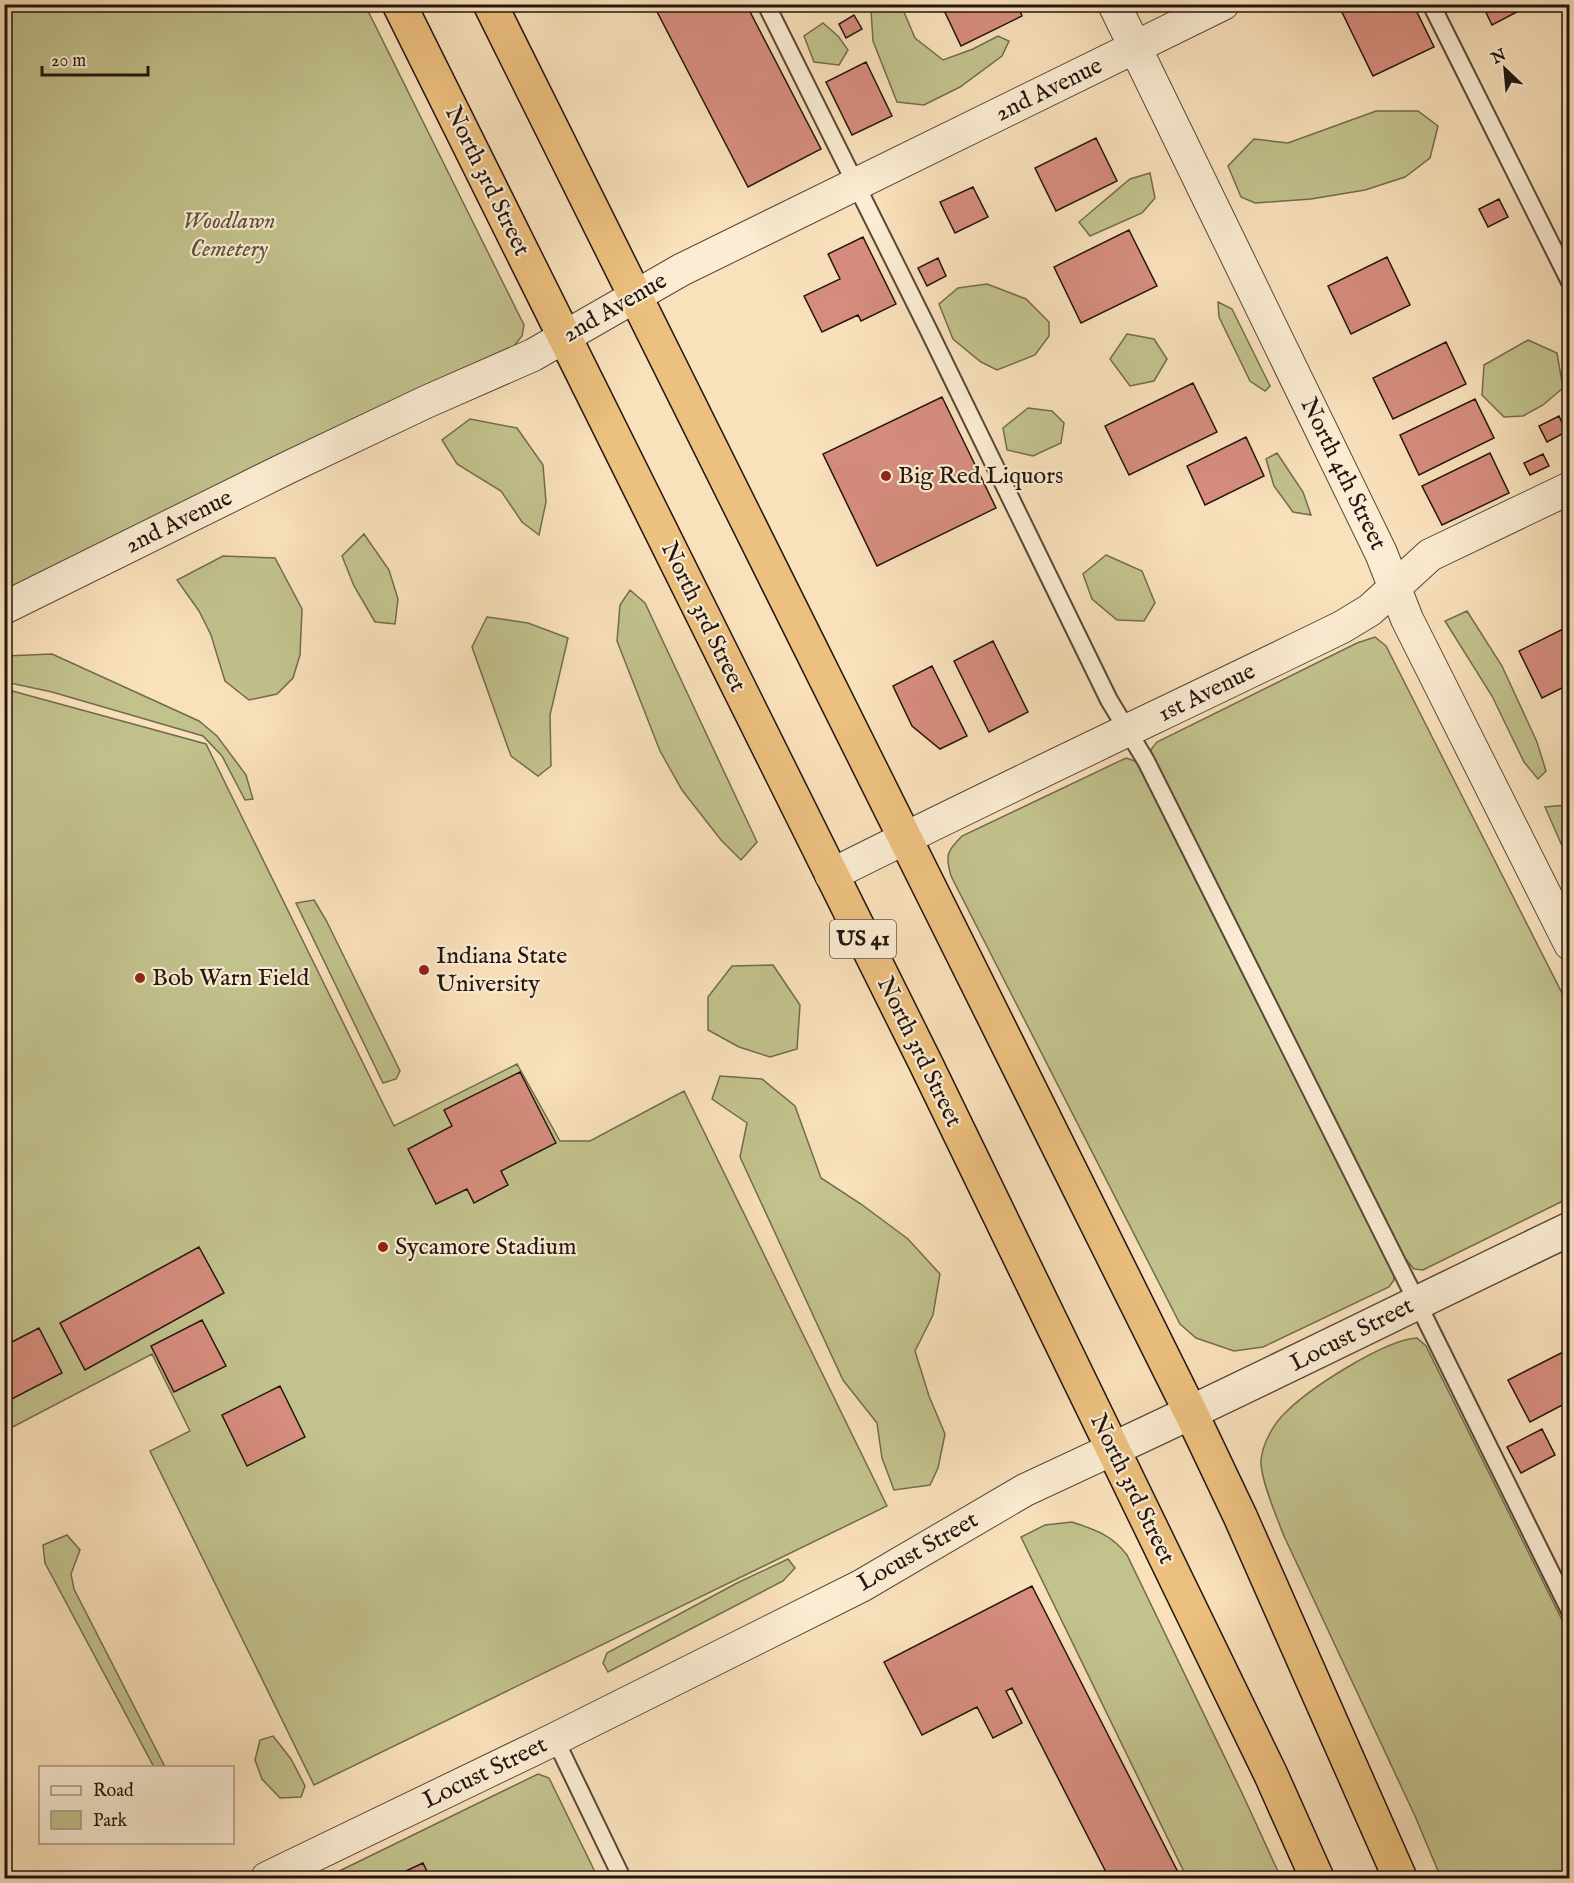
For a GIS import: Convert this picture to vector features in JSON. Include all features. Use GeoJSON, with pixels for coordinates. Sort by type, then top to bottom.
{"type":"FeatureCollection","features":[{"type":"Feature","properties":{"kind":"highway","name":"North 3rd Street"},"geometry":{"type":"LineString","coordinates":[[399,4],[931,1075],[1266,1764],[1317,1878]]}},
{"type":"Feature","properties":{"kind":"highway"},"geometry":{"type":"LineString","coordinates":[[489,4],[1191,1413],[1240,1516],[1400,1878]]}},
{"type":"Feature","properties":{"kind":"street","name":"North 4th Street"},"geometry":{"type":"LineString","coordinates":[[1114,4],[1382,553],[1407,619],[1569,944]]}},
{"type":"Feature","properties":{"kind":"street","name":"2nd Avenue"},"geometry":{"type":"LineString","coordinates":[[4,608],[287,468],[426,402],[533,355],[681,270],[1223,4]]}},
{"type":"Feature","properties":{"kind":"street","name":"1st Avenue"},"geometry":{"type":"LineString","coordinates":[[831,875],[905,837],[1128,732],[1342,627],[1370,610],[1430,555],[1569,488]]}},
{"type":"Feature","properties":{"kind":"street","name":"Locust Street"},"geometry":{"type":"LineString","coordinates":[[267,1878],[555,1739],[861,1586],[1025,1490],[1191,1413],[1569,1229]]}},
{"type":"Feature","properties":{"kind":"lane"},"geometry":{"type":"LineString","coordinates":[[766,4],[1109,700],[1146,761],[1569,1611]]}},
{"type":"Feature","properties":{"kind":"lane"},"geometry":{"type":"LineString","coordinates":[[1431,4],[1569,282]]}},
{"type":"Feature","properties":{"kind":"lane"},"geometry":{"type":"LineString","coordinates":[[555,1739],[622,1878]]}},
{"type":"Feature","properties":{"kind":"green space","name":"Woodlawn Cemetery"},"geometry":{"type":"Polygon","coordinates":[[[4,5],[365,5],[524,325],[522,336],[514,346],[5,593],[4,5]]]}},
{"type":"Feature","properties":{"kind":"green space"},"geometry":{"type":"Polygon","coordinates":[[[887,5],[901,5],[915,38],[943,60],[973,49],[998,36],[1009,41],[1002,56],[960,87],[924,105],[897,102],[873,41],[871,11],[887,5]]]}},
{"type":"Feature","properties":{"kind":"green space"},"geometry":{"type":"Polygon","coordinates":[[[823,23],[838,36],[848,50],[839,65],[814,62],[804,36],[823,23]]]}},
{"type":"Feature","properties":{"kind":"green space"},"geometry":{"type":"Polygon","coordinates":[[[1376,111],[1418,111],[1438,126],[1430,158],[1405,177],[1365,190],[1311,199],[1255,203],[1241,197],[1228,166],[1254,139],[1288,143],[1376,111]]]}},
{"type":"Feature","properties":{"kind":"green space"},"geometry":{"type":"Polygon","coordinates":[[[1150,173],[1155,198],[1142,213],[1090,236],[1079,222],[1130,179],[1150,173]]]}},
{"type":"Feature","properties":{"kind":"green space"},"geometry":{"type":"Polygon","coordinates":[[[987,284],[1026,299],[1049,322],[1049,336],[1035,355],[997,370],[981,362],[953,339],[939,304],[958,288],[987,284]]]}},
{"type":"Feature","properties":{"kind":"green space"},"geometry":{"type":"Polygon","coordinates":[[[1218,302],[1232,309],[1270,386],[1265,391],[1250,381],[1219,317],[1218,302]]]}},
{"type":"Feature","properties":{"kind":"green space"},"geometry":{"type":"Polygon","coordinates":[[[1127,334],[1154,339],[1167,359],[1154,381],[1130,386],[1110,359],[1127,334]]]}},
{"type":"Feature","properties":{"kind":"green space"},"geometry":{"type":"Polygon","coordinates":[[[1528,340],[1557,353],[1563,388],[1543,405],[1523,416],[1504,417],[1482,395],[1484,365],[1528,340]]]}},
{"type":"Feature","properties":{"kind":"green space"},"geometry":{"type":"Polygon","coordinates":[[[1028,408],[1052,411],[1064,423],[1061,443],[1033,456],[1007,450],[1003,428],[1028,408]]]}},
{"type":"Feature","properties":{"kind":"green space"},"geometry":{"type":"Polygon","coordinates":[[[470,419],[517,428],[543,465],[546,502],[539,535],[522,522],[501,491],[457,464],[442,440],[470,419]]]}},
{"type":"Feature","properties":{"kind":"green space"},"geometry":{"type":"Polygon","coordinates":[[[1277,453],[1303,492],[1311,515],[1293,512],[1274,486],[1266,459],[1277,453]]]}},
{"type":"Feature","properties":{"kind":"green space"},"geometry":{"type":"Polygon","coordinates":[[[364,534],[389,570],[398,599],[395,624],[375,622],[354,586],[342,556],[364,534]]]}},
{"type":"Feature","properties":{"kind":"green space"},"geometry":{"type":"Polygon","coordinates":[[[1106,555],[1142,571],[1155,603],[1144,621],[1117,620],[1092,599],[1083,574],[1106,555]]]}},
{"type":"Feature","properties":{"kind":"green space"},"geometry":{"type":"Polygon","coordinates":[[[223,556],[275,558],[302,609],[300,655],[293,678],[277,694],[249,700],[225,681],[211,635],[199,611],[177,580],[223,556]]]}},
{"type":"Feature","properties":{"kind":"green space"},"geometry":{"type":"Polygon","coordinates":[[[630,590],[645,603],[757,842],[741,860],[721,840],[682,790],[660,751],[617,641],[620,605],[630,590]]]}},
{"type":"Feature","properties":{"kind":"green space"},"geometry":{"type":"Polygon","coordinates":[[[1467,611],[1502,666],[1537,742],[1546,771],[1538,779],[1524,762],[1492,696],[1445,621],[1467,611]]]}},
{"type":"Feature","properties":{"kind":"green space"},"geometry":{"type":"Polygon","coordinates":[[[487,617],[528,623],[568,638],[550,715],[551,766],[538,776],[511,756],[472,647],[487,617]]]}},
{"type":"Feature","properties":{"kind":"green space"},"geometry":{"type":"Polygon","coordinates":[[[1375,637],[1386,646],[1569,1007],[1569,1198],[1423,1270],[1414,1269],[1404,1257],[1150,755],[1157,742],[1357,643],[1375,637]]]}},
{"type":"Feature","properties":{"kind":"green space"},"geometry":{"type":"Polygon","coordinates":[[[52,654],[199,721],[217,736],[246,775],[253,799],[245,800],[222,756],[203,736],[52,692],[5,682],[5,656],[52,654]]]}},
{"type":"Feature","properties":{"kind":"green space","name":"Sycamore Stadium"},"geometry":{"type":"Polygon","coordinates":[[[5,689],[206,744],[394,1126],[517,1064],[560,1141],[590,1141],[684,1091],[887,1506],[314,1785],[150,1451],[190,1431],[152,1354],[5,1431],[5,689]]]}},
{"type":"Feature","properties":{"kind":"green space"},"geometry":{"type":"Polygon","coordinates":[[[1126,758],[1135,761],[1141,768],[1393,1266],[1394,1280],[1389,1287],[1263,1347],[1234,1351],[1196,1338],[1180,1324],[949,869],[949,854],[962,836],[1126,758]]]}},
{"type":"Feature","properties":{"kind":"green space"},"geometry":{"type":"Polygon","coordinates":[[[1566,805],[1569,810],[1569,862],[1545,807],[1566,805]]]}},
{"type":"Feature","properties":{"kind":"green space"},"geometry":{"type":"Polygon","coordinates":[[[314,900],[400,1071],[396,1079],[383,1083],[296,903],[314,900]]]}},
{"type":"Feature","properties":{"kind":"green space"},"geometry":{"type":"Polygon","coordinates":[[[773,965],[800,1005],[797,1049],[770,1057],[739,1047],[708,1030],[708,997],[732,966],[773,965]]]}},
{"type":"Feature","properties":{"kind":"green space"},"geometry":{"type":"Polygon","coordinates":[[[720,1076],[762,1079],[795,1106],[821,1178],[908,1239],[940,1274],[933,1315],[915,1351],[929,1396],[945,1434],[938,1468],[930,1485],[894,1490],[882,1458],[877,1423],[843,1380],[740,1157],[747,1123],[712,1099],[720,1076]]]}},
{"type":"Feature","properties":{"kind":"green space"},"geometry":{"type":"Polygon","coordinates":[[[1417,1338],[1426,1346],[1569,1634],[1569,1878],[1441,1878],[1415,1816],[1284,1536],[1266,1487],[1261,1468],[1264,1448],[1273,1428],[1286,1412],[1329,1379],[1367,1356],[1386,1347],[1417,1338]]]}},
{"type":"Feature","properties":{"kind":"green space"},"geometry":{"type":"Polygon","coordinates":[[[1072,1522],[1103,1534],[1127,1555],[1281,1878],[1187,1878],[1021,1537],[1045,1525],[1072,1522]]]}},
{"type":"Feature","properties":{"kind":"green space"},"geometry":{"type":"Polygon","coordinates":[[[67,1535],[80,1550],[71,1574],[74,1589],[164,1766],[153,1766],[45,1563],[43,1545],[67,1535]]]}},
{"type":"Feature","properties":{"kind":"green space"},"geometry":{"type":"Polygon","coordinates":[[[788,1559],[795,1568],[783,1581],[608,1672],[603,1663],[607,1653],[737,1583],[788,1559]]]}},
{"type":"Feature","properties":{"kind":"green space"},"geometry":{"type":"Polygon","coordinates":[[[273,1736],[291,1759],[305,1786],[301,1797],[280,1798],[262,1779],[255,1760],[260,1740],[273,1736]]]}},
{"type":"Feature","properties":{"kind":"green space"},"geometry":{"type":"Polygon","coordinates":[[[538,1774],[549,1778],[598,1878],[325,1878],[538,1774]]]}},
{"type":"Feature","properties":{"kind":"building"},"geometry":{"type":"Polygon","coordinates":[[[653,4],[746,4],[821,149],[748,187],[653,4]]]}},
{"type":"Feature","properties":{"kind":"building"},"geometry":{"type":"Polygon","coordinates":[[[941,4],[1017,4],[1022,16],[961,46],[941,4]]]}},
{"type":"Feature","properties":{"kind":"building"},"geometry":{"type":"Polygon","coordinates":[[[1338,4],[1413,4],[1434,47],[1373,76],[1338,4]]]}},
{"type":"Feature","properties":{"kind":"building"},"geometry":{"type":"Polygon","coordinates":[[[1482,4],[1532,4],[1492,25],[1482,4]]]}},
{"type":"Feature","properties":{"kind":"building"},"geometry":{"type":"Polygon","coordinates":[[[854,15],[862,29],[846,38],[839,24],[854,15]]]}},
{"type":"Feature","properties":{"kind":"building"},"geometry":{"type":"Polygon","coordinates":[[[866,62],[892,116],[852,135],[826,82],[866,62]]]}},
{"type":"Feature","properties":{"kind":"building"},"geometry":{"type":"Polygon","coordinates":[[[1096,138],[1117,181],[1056,211],[1035,168],[1096,138]]]}},
{"type":"Feature","properties":{"kind":"building"},"geometry":{"type":"Polygon","coordinates":[[[973,187],[988,217],[955,233],[940,202],[973,187]]]}},
{"type":"Feature","properties":{"kind":"building"},"geometry":{"type":"Polygon","coordinates":[[[1499,199],[1508,217],[1488,227],[1479,209],[1499,199]]]}},
{"type":"Feature","properties":{"kind":"building"},"geometry":{"type":"Polygon","coordinates":[[[1129,230],[1157,286],[1081,323],[1054,267],[1129,230]]]}},
{"type":"Feature","properties":{"kind":"building"},"geometry":{"type":"Polygon","coordinates":[[[863,237],[896,304],[861,321],[858,315],[822,332],[804,296],[840,279],[828,254],[863,237]]]}},
{"type":"Feature","properties":{"kind":"building"},"geometry":{"type":"Polygon","coordinates":[[[1387,257],[1410,305],[1351,334],[1328,286],[1387,257]]]}},
{"type":"Feature","properties":{"kind":"building"},"geometry":{"type":"Polygon","coordinates":[[[938,258],[946,276],[927,286],[918,268],[938,258]]]}},
{"type":"Feature","properties":{"kind":"building"},"geometry":{"type":"Polygon","coordinates":[[[1446,342],[1466,384],[1393,419],[1373,378],[1446,342]]]}},
{"type":"Feature","properties":{"kind":"building"},"geometry":{"type":"Polygon","coordinates":[[[1193,383],[1217,432],[1129,475],[1105,426],[1193,383]]]}},
{"type":"Feature","properties":{"kind":"building"},"geometry":{"type":"Polygon","coordinates":[[[942,397],[996,508],[877,566],[823,454],[942,397]]]}},
{"type":"Feature","properties":{"kind":"building"},"geometry":{"type":"Polygon","coordinates":[[[1475,399],[1494,438],[1419,475],[1400,435],[1475,399]]]}},
{"type":"Feature","properties":{"kind":"building"},"geometry":{"type":"Polygon","coordinates":[[[1559,416],[1566,432],[1547,442],[1539,426],[1559,416]]]}},
{"type":"Feature","properties":{"kind":"building"},"geometry":{"type":"Polygon","coordinates":[[[1246,437],[1264,476],[1205,505],[1187,466],[1246,437]]]}},
{"type":"Feature","properties":{"kind":"building"},"geometry":{"type":"Polygon","coordinates":[[[1490,453],[1509,493],[1442,525],[1422,486],[1490,453]]]}},
{"type":"Feature","properties":{"kind":"building"},"geometry":{"type":"Polygon","coordinates":[[[1543,454],[1549,466],[1530,475],[1524,463],[1543,454]]]}},
{"type":"Feature","properties":{"kind":"building"},"geometry":{"type":"Polygon","coordinates":[[[1563,629],[1570,642],[1570,684],[1542,698],[1519,651],[1563,629]]]}},
{"type":"Feature","properties":{"kind":"building"},"geometry":{"type":"Polygon","coordinates":[[[993,641],[1028,712],[989,732],[954,661],[993,641]]]}},
{"type":"Feature","properties":{"kind":"building"},"geometry":{"type":"Polygon","coordinates":[[[932,666],[967,736],[940,749],[912,726],[893,686],[932,666]]]}},
{"type":"Feature","properties":{"kind":"building"},"geometry":{"type":"Polygon","coordinates":[[[520,1072],[556,1143],[501,1171],[508,1185],[474,1203],[467,1189],[436,1204],[408,1149],[452,1126],[444,1110],[520,1072]]]}},
{"type":"Feature","properties":{"kind":"building"},"geometry":{"type":"Polygon","coordinates":[[[199,1247],[224,1293],[85,1370],[60,1323],[199,1247]]]}},
{"type":"Feature","properties":{"kind":"building"},"geometry":{"type":"Polygon","coordinates":[[[202,1320],[226,1366],[174,1392],[151,1346],[202,1320]]]}},
{"type":"Feature","properties":{"kind":"building"},"geometry":{"type":"Polygon","coordinates":[[[39,1328],[62,1373],[4,1403],[4,1346],[39,1328]]]}},
{"type":"Feature","properties":{"kind":"building"},"geometry":{"type":"Polygon","coordinates":[[[1567,1350],[1570,1355],[1570,1401],[1530,1422],[1508,1380],[1567,1350]]]}},
{"type":"Feature","properties":{"kind":"building"},"geometry":{"type":"Polygon","coordinates":[[[280,1386],[305,1437],[247,1466],[222,1415],[280,1386]]]}},
{"type":"Feature","properties":{"kind":"building"},"geometry":{"type":"Polygon","coordinates":[[[1542,1429],[1555,1455],[1521,1473],[1507,1447],[1542,1429]]]}},
{"type":"Feature","properties":{"kind":"building"},"geometry":{"type":"Polygon","coordinates":[[[1032,1586],[1181,1878],[1109,1878],[1012,1688],[1006,1691],[1022,1723],[993,1738],[977,1707],[922,1735],[884,1662],[1032,1586]]]}},
{"type":"Feature","properties":{"kind":"building"},"geometry":{"type":"Polygon","coordinates":[[[423,1863],[430,1878],[391,1878],[423,1863]]]}},
{"type":"Feature","properties":{"kind":"place","name":"Big Red Liquors"},"geometry":{"type":"Point","coordinates":[886,476]}},
{"type":"Feature","properties":{"kind":"place","name":"Indiana State University"},"geometry":{"type":"Point","coordinates":[424,970]}},
{"type":"Feature","properties":{"kind":"place","name":"Bob Warn Field"},"geometry":{"type":"Point","coordinates":[140,978]}},
{"type":"Feature","properties":{"kind":"place","name":"Sycamore Stadium"},"geometry":{"type":"Point","coordinates":[383,1247]}}]}
